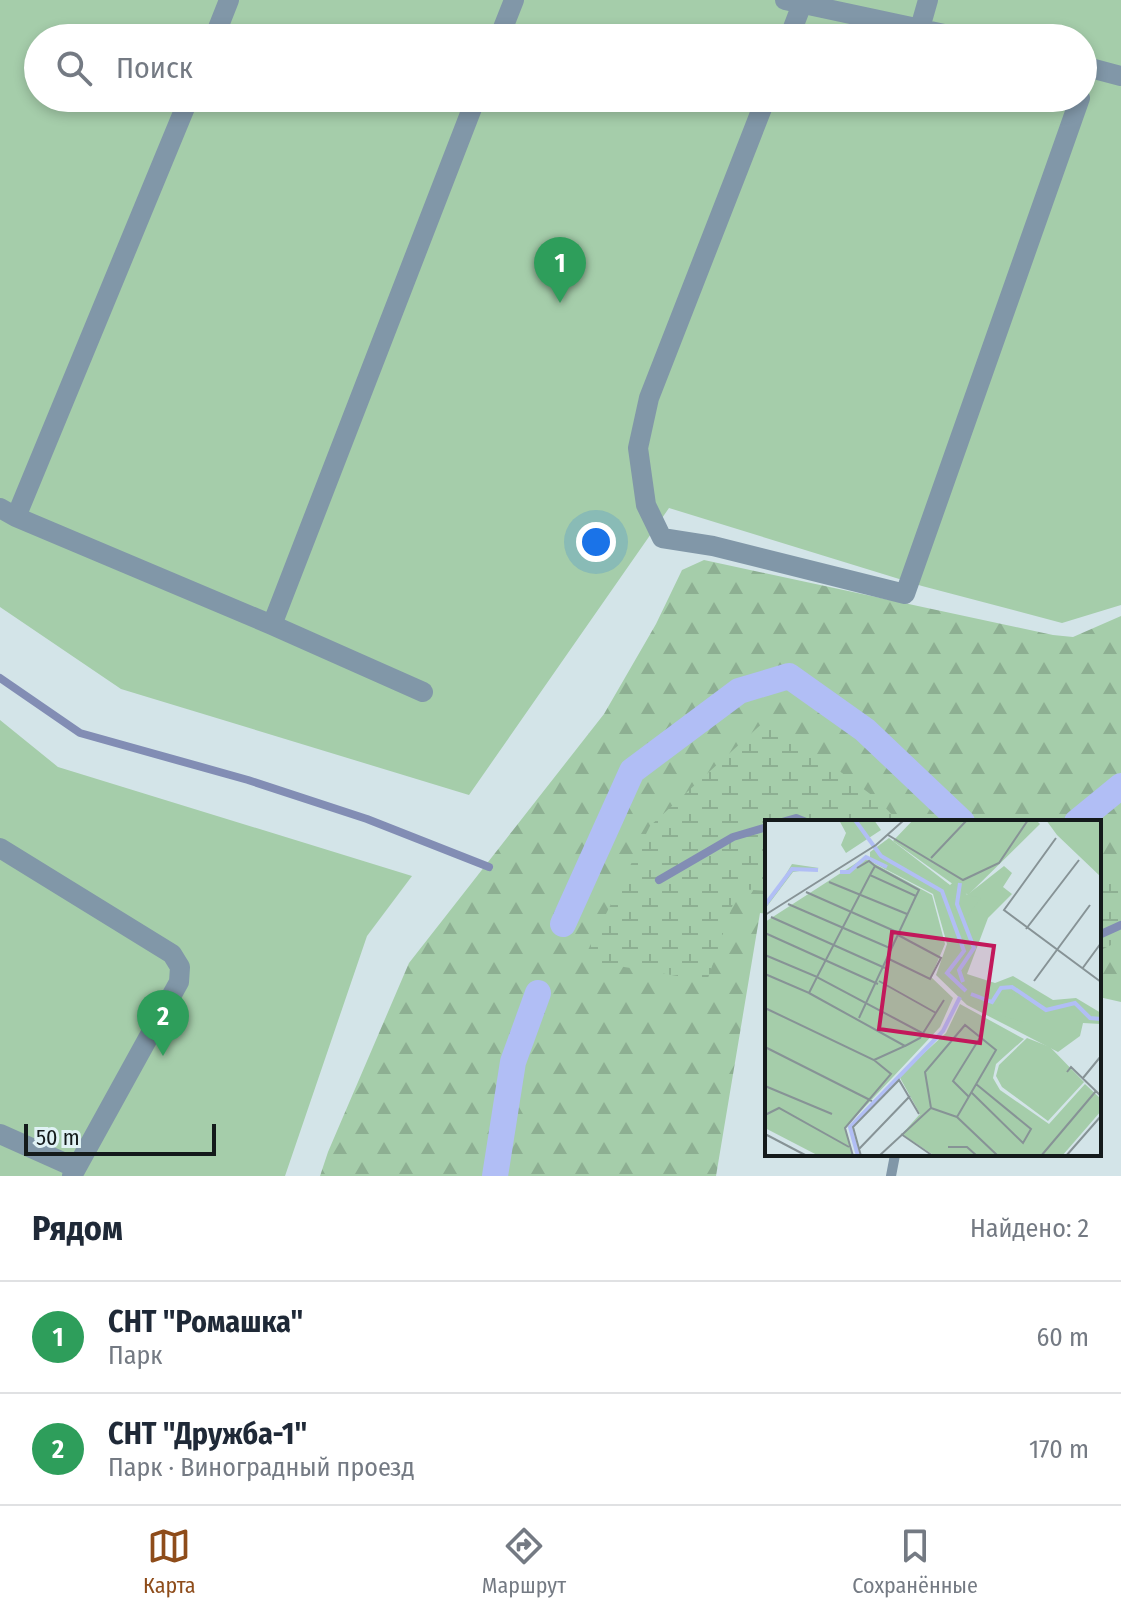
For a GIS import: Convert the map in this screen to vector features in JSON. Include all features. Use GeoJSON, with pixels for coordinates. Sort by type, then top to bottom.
{"type":"FeatureCollection","features":[{"type":"Feature","properties":{"kind":"street"},"geometry":{"type":"LineString","coordinates":[[220,24],[229,0]]}},
{"type":"Feature","properties":{"kind":"street"},"geometry":{"type":"LineString","coordinates":[[505,24],[514,0]]}},
{"type":"Feature","properties":{"kind":"street"},"geometry":{"type":"LineString","coordinates":[[921,24],[928,0]]}},
{"type":"Feature","properties":{"kind":"street"},"geometry":{"type":"LineString","coordinates":[[791,24],[793,2],[900,24]]}},
{"type":"Feature","properties":{"kind":"street"},"geometry":{"type":"LineString","coordinates":[[1097,68],[1119,69]]}},
{"type":"Feature","properties":{"kind":"street"},"geometry":{"type":"LineString","coordinates":[[183,112],[8,512],[423,692]]}},
{"type":"Feature","properties":{"kind":"street"},"geometry":{"type":"LineString","coordinates":[[272,625],[471,112]]}},
{"type":"Feature","properties":{"kind":"street"},"geometry":{"type":"LineString","coordinates":[[761,112],[649,398],[638,448],[646,505],[662,538],[713,546],[905,594],[1075,112]]}},
{"type":"Feature","properties":{"kind":"street"},"geometry":{"type":"LineString","coordinates":[[0,848],[172,954],[180,967],[179,982],[74,1172],[0,1134]]}},
{"type":"Feature","properties":{"kind":"lane"},"geometry":{"type":"LineString","coordinates":[[891,1176],[895,1156]]}},
{"type":"Feature","properties":{"kind":"green space"},"geometry":{"type":"Polygon","coordinates":[[[0,0],[1121,0],[1121,605],[1062,623],[922,586],[669,508],[469,795],[121,689],[0,607],[0,0]]]}},
{"type":"Feature","properties":{"kind":"green space"},"geometry":{"type":"Polygon","coordinates":[[[704,560],[1053,635],[1073,637],[1121,616],[1121,1002],[1101,997],[1101,820],[765,820],[765,914],[760,913],[716,1176],[320,1176],[409,963],[604,714],[656,624],[682,570],[704,560]]]}},
{"type":"Feature","properties":{"kind":"green space"},"geometry":{"type":"Polygon","coordinates":[[[768,718],[877,799],[897,820],[765,820],[765,891],[738,889],[707,981],[583,960],[650,826],[768,718]]]}},
{"type":"Feature","properties":{"kind":"green space"},"geometry":{"type":"Polygon","coordinates":[[[0,720],[58,767],[412,876],[367,936],[285,1176],[0,1176],[0,720]]]}},
{"type":"Feature","properties":{"kind":"green space"},"geometry":{"type":"Polygon","coordinates":[[[1121,867],[1121,940],[1101,950],[1101,875],[1121,867]]]}},
{"type":"Feature","properties":{"kind":"waterway"},"geometry":{"type":"LineString","coordinates":[[563,924],[632,771],[739,691],[789,676],[865,730],[960,820]]}},
{"type":"Feature","properties":{"kind":"waterway"},"geometry":{"type":"LineString","coordinates":[[0,678],[80,733],[248,780],[367,819],[489,867]]}},
{"type":"Feature","properties":{"kind":"waterway"},"geometry":{"type":"LineString","coordinates":[[1079,820],[1121,786]]}},
{"type":"Feature","properties":{"kind":"waterway"},"geometry":{"type":"LineString","coordinates":[[789,820],[801,820]]}},
{"type":"Feature","properties":{"kind":"waterway"},"geometry":{"type":"LineString","coordinates":[[659,880],[733,837],[765,828]]}},
{"type":"Feature","properties":{"kind":"waterway"},"geometry":{"type":"LineString","coordinates":[[1101,934],[1121,925]]}},
{"type":"Feature","properties":{"kind":"waterway"},"geometry":{"type":"LineString","coordinates":[[495,1176],[513,1062],[538,993]]}},
{"type":"Feature","properties":{"kind":"place","name":"СНТ \"Ромашка\""},"geometry":{"type":"Point","coordinates":[560,303]}},
{"type":"Feature","properties":{"kind":"place","name":"СНТ \"Дружба-1\""},"geometry":{"type":"Point","coordinates":[163,1056]}}]}
